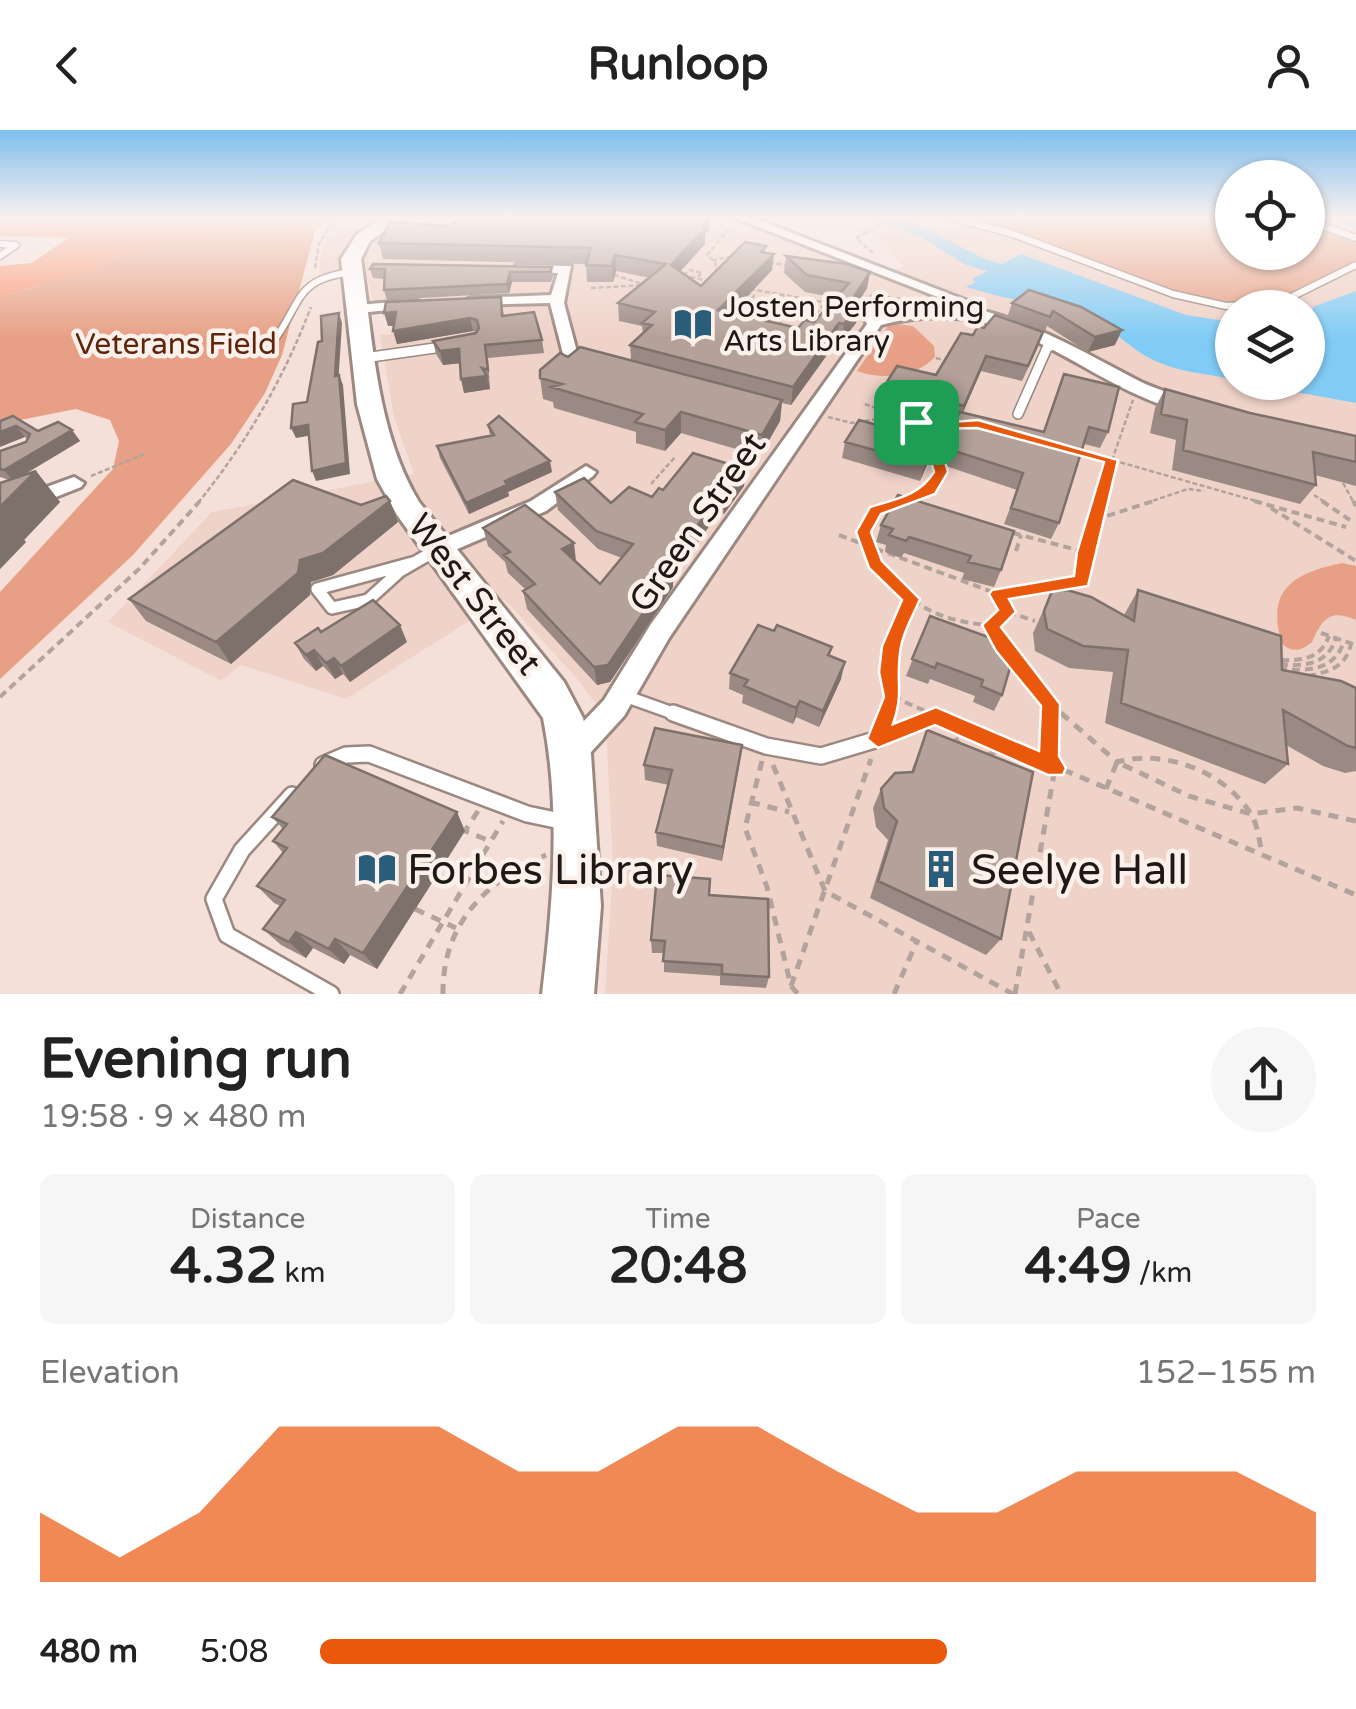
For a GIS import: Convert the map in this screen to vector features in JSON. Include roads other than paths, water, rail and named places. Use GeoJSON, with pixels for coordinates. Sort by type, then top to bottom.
{"type":"FeatureCollection","features":[{"type":"Feature","properties":{"kind":"main road"},"geometry":{"type":"LineString","coordinates":[[353,257],[354,268]]}},
{"type":"Feature","properties":{"kind":"main road","name":"West Street"},"geometry":{"type":"LineString","coordinates":[[354,268],[370,404],[391,479],[408,508],[426,555],[550,693],[564,718],[572,754],[564,838],[577,906],[568,994]]}},
{"type":"Feature","properties":{"kind":"street"},"geometry":{"type":"LineString","coordinates":[[834,257],[975,306],[975,315],[1018,327],[1147,392],[1207,414]]}},
{"type":"Feature","properties":{"kind":"street"},"geometry":{"type":"LineString","coordinates":[[509,268],[566,269],[554,300],[570,355],[609,365]]}},
{"type":"Feature","properties":{"kind":"street"},"geometry":{"type":"LineString","coordinates":[[456,302],[554,300]]}},
{"type":"Feature","properties":{"kind":"street"},"geometry":{"type":"LineString","coordinates":[[358,309],[438,303]]}},
{"type":"Feature","properties":{"kind":"street","name":"Green Street"},"geometry":{"type":"LineString","coordinates":[[572,754],[622,695],[660,631],[874,323],[937,311],[975,315]]}},
{"type":"Feature","properties":{"kind":"street"},"geometry":{"type":"LineString","coordinates":[[426,555],[553,496],[578,482],[586,472]]}},
{"type":"Feature","properties":{"kind":"street"},"geometry":{"type":"LineString","coordinates":[[0,512],[74,483]]}},
{"type":"Feature","properties":{"kind":"lane"},"geometry":{"type":"LineString","coordinates":[[1075,257],[1173,294],[1226,306],[1279,302],[1356,265]]}},
{"type":"Feature","properties":{"kind":"lane"},"geometry":{"type":"LineString","coordinates":[[276,338],[302,286],[310,280],[354,268]]}},
{"type":"Feature","properties":{"kind":"lane"},"geometry":{"type":"LineString","coordinates":[[1018,414],[1047,348],[1055,343]]}},
{"type":"Feature","properties":{"kind":"lane"},"geometry":{"type":"LineString","coordinates":[[364,358],[461,344]]}},
{"type":"Feature","properties":{"kind":"lane"},"geometry":{"type":"LineString","coordinates":[[426,555],[374,599],[354,608],[332,608],[316,589],[349,584],[426,555]]}},
{"type":"Feature","properties":{"kind":"lane"},"geometry":{"type":"LineString","coordinates":[[622,695],[766,746],[822,756],[878,739]]}},
{"type":"Feature","properties":{"kind":"lane"},"geometry":{"type":"LineString","coordinates":[[330,994],[227,935],[214,898],[242,850],[320,766],[346,754],[370,754],[510,808],[564,838]]}},
{"type":"Feature","properties":{"kind":"water"},"geometry":{"type":"Polygon","coordinates":[[[1014,257],[1030,257],[1186,315],[1215,319],[1215,376],[1155,361],[1106,328],[1083,318],[966,287],[976,282],[972,279],[1014,257]]]}},
{"type":"Feature","properties":{"kind":"water"},"geometry":{"type":"Polygon","coordinates":[[[1356,291],[1356,403],[1325,397],[1325,302],[1356,291]]]}},
{"type":"Feature","properties":{"kind":"waterway"},"geometry":{"type":"LineString","coordinates":[[967,257],[1037,281]]}},
{"type":"Feature","properties":{"kind":"place","name":"Josten Performing Arts Library"},"geometry":{"type":"Point","coordinates":[693,324]}},
{"type":"Feature","properties":{"kind":"place","name":"Forbes Library"},"geometry":{"type":"Point","coordinates":[377,869]}},
{"type":"Feature","properties":{"kind":"place","name":"Seelye Hall"},"geometry":{"type":"Point","coordinates":[941,869]}},
{"type":"Feature","properties":{"kind":"park label","name":"Veterans Field"},"geometry":{"type":"Point","coordinates":[176,344]}}]}
